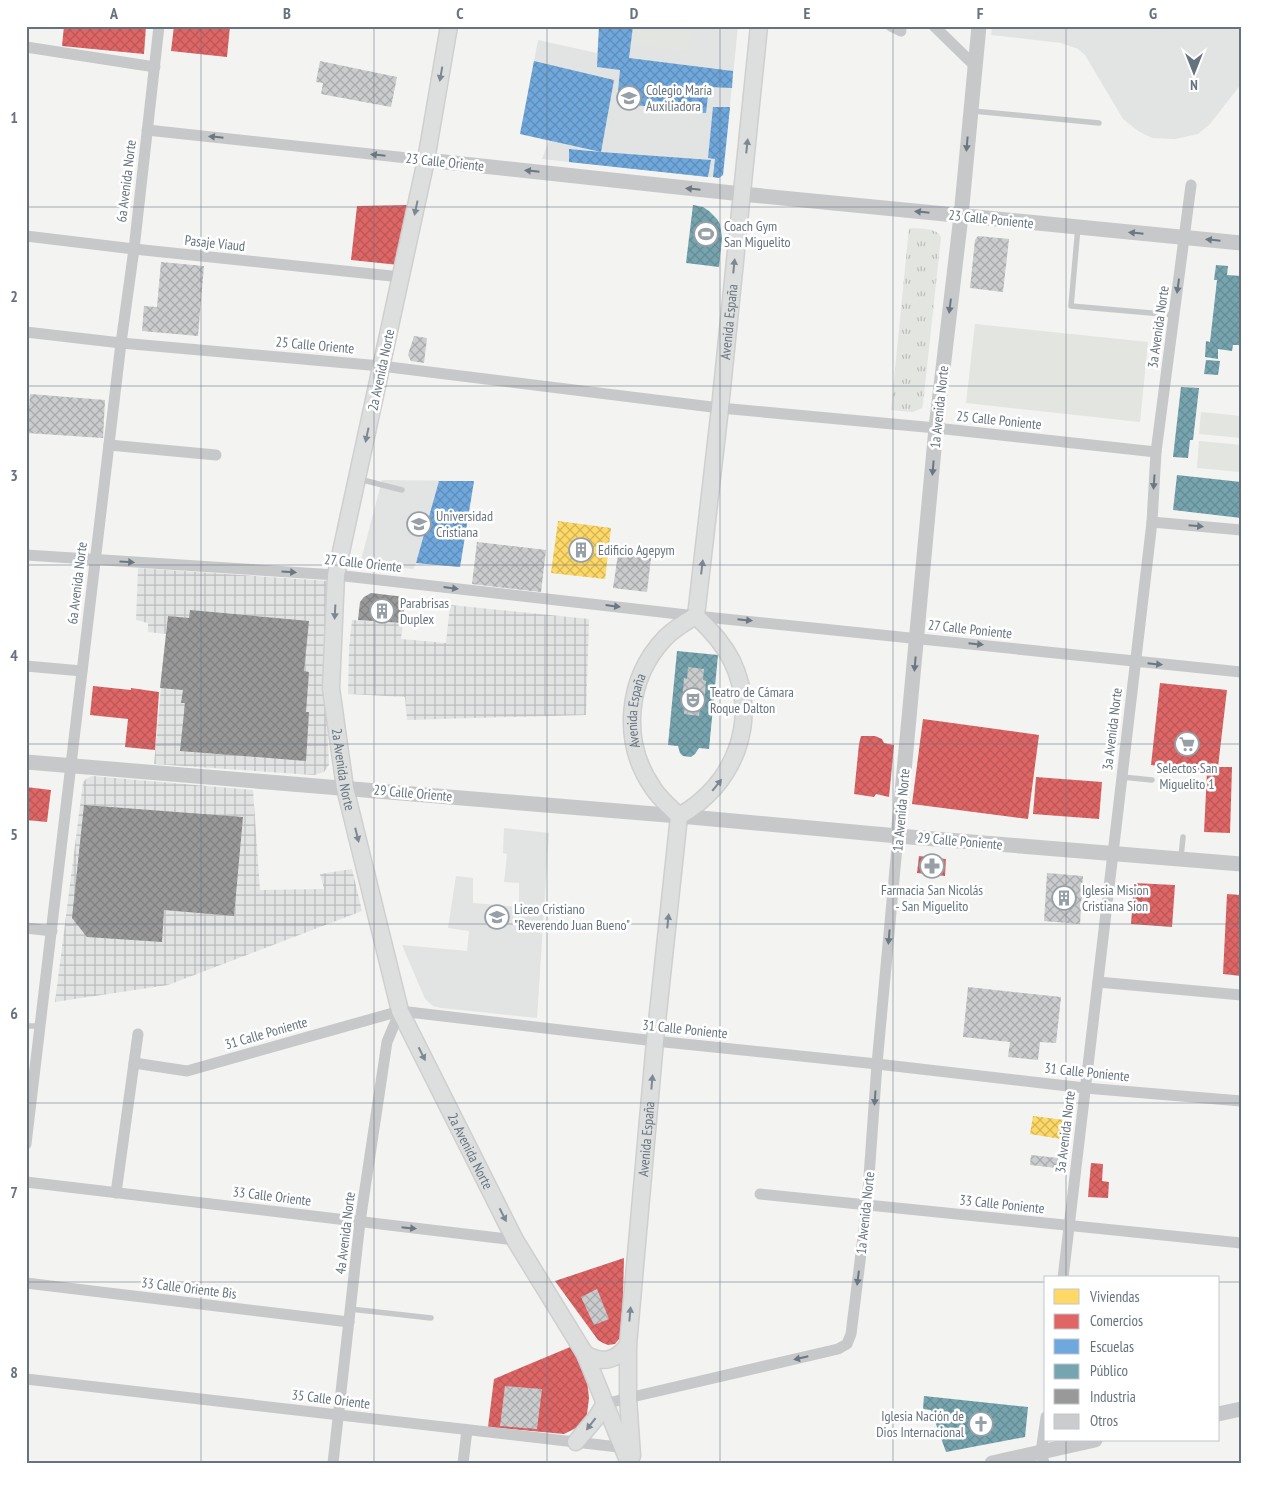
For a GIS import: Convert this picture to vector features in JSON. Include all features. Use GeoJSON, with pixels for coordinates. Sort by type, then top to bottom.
{"type":"FeatureCollection","features":[{"type":"Feature","properties":{"kind":"main road","name":"2a Avenida Norte"},"geometry":{"type":"LineString","coordinates":[[449,26],[426,160],[336,574],[331,688],[345,788],[400,1010],[515,1240],[585,1354],[605,1404],[629,1455]]}},
{"type":"Feature","properties":{"kind":"main road","name":"Avenida España"},"geometry":{"type":"LineString","coordinates":[[629,1455],[628,1345],[679,816],[665,804],[644,774],[632,738],[632,711],[637,684],[644,667],[654,651],[673,631],[696,616],[720,408],[759,26]]}},
{"type":"Feature","properties":{"kind":"main road"},"geometry":{"type":"LineString","coordinates":[[679,816],[694,808],[720,782],[737,750],[742,723],[742,695],[732,660],[722,644],[696,616]]}},
{"type":"Feature","properties":{"kind":"main road"},"geometry":{"type":"LineString","coordinates":[[585,1354],[592,1358],[609,1360],[623,1352],[628,1345]]}},
{"type":"Feature","properties":{"kind":"main road"},"geometry":{"type":"LineString","coordinates":[[576,1442],[605,1404]]}},
{"type":"Feature","properties":{"kind":"street","name":"6a Avenida Norte"},"geometry":{"type":"LineString","coordinates":[[26,1144],[121,343],[134,249],[159,26]]}},
{"type":"Feature","properties":{"kind":"street"},"geometry":{"type":"LineString","coordinates":[[934,26],[975,66]]}},
{"type":"Feature","properties":{"kind":"street","name":"1a Avenida Norte"},"geometry":{"type":"LineString","coordinates":[[605,1404],[838,1350],[847,1344],[851,1334],[867,1205],[877,1064],[936,428],[961,216],[978,26]]}},
{"type":"Feature","properties":{"kind":"street"},"geometry":{"type":"LineString","coordinates":[[26,47],[155,67]]}},
{"type":"Feature","properties":{"kind":"street","name":"23 Calle Oriente"},"geometry":{"type":"LineString","coordinates":[[147,130],[742,194]]}},
{"type":"Feature","properties":{"kind":"street","name":"3a Avenida Norte"},"geometry":{"type":"LineString","coordinates":[[1063,1276],[1152,522],[1156,452],[1191,184]]}},
{"type":"Feature","properties":{"kind":"street","name":"23 Calle Poniente"},"geometry":{"type":"LineString","coordinates":[[742,194],[1241,243]]}},
{"type":"Feature","properties":{"kind":"street","name":"Pasaje Viaud"},"geometry":{"type":"LineString","coordinates":[[26,236],[401,277]]}},
{"type":"Feature","properties":{"kind":"street","name":"25 Calle Oriente"},"geometry":{"type":"LineString","coordinates":[[26,332],[121,343],[381,366],[720,408]]}},
{"type":"Feature","properties":{"kind":"street","name":"25 Calle Poniente"},"geometry":{"type":"LineString","coordinates":[[720,408],[936,428],[1156,452]]}},
{"type":"Feature","properties":{"kind":"street"},"geometry":{"type":"LineString","coordinates":[[109,445],[216,456]]}},
{"type":"Feature","properties":{"kind":"street"},"geometry":{"type":"LineString","coordinates":[[1152,522],[1241,530]]}},
{"type":"Feature","properties":{"kind":"street","name":"27 Calle Oriente"},"geometry":{"type":"LineString","coordinates":[[26,555],[336,574],[696,616]]}},
{"type":"Feature","properties":{"kind":"street","name":"27 Calle Poniente"},"geometry":{"type":"LineString","coordinates":[[696,616],[1241,672]]}},
{"type":"Feature","properties":{"kind":"street"},"geometry":{"type":"LineString","coordinates":[[26,666],[82,671]]}},
{"type":"Feature","properties":{"kind":"street","name":"29 Calle Oriente"},"geometry":{"type":"LineString","coordinates":[[26,762],[679,816]]}},
{"type":"Feature","properties":{"kind":"street","name":"29 Calle Poniente"},"geometry":{"type":"LineString","coordinates":[[679,816],[1241,864]]}},
{"type":"Feature","properties":{"kind":"street"},"geometry":{"type":"LineString","coordinates":[[26,928],[52,930]]}},
{"type":"Feature","properties":{"kind":"street"},"geometry":{"type":"LineString","coordinates":[[1098,982],[1241,995]]}},
{"type":"Feature","properties":{"kind":"street","name":"31 Calle Poniente"},"geometry":{"type":"LineString","coordinates":[[134,1063],[187,1071],[400,1010],[656,1041],[1085,1088],[1241,1101]]}},
{"type":"Feature","properties":{"kind":"street","name":"4a Avenida Norte"},"geometry":{"type":"LineString","coordinates":[[333,1463],[360,1222],[387,1042],[400,1010]]}},
{"type":"Feature","properties":{"kind":"street"},"geometry":{"type":"LineString","coordinates":[[116,1193],[138,1034]]}},
{"type":"Feature","properties":{"kind":"street","name":"33 Calle Oriente"},"geometry":{"type":"LineString","coordinates":[[26,1182],[515,1240]]}},
{"type":"Feature","properties":{"kind":"street","name":"33 Calle Poniente"},"geometry":{"type":"LineString","coordinates":[[760,1194],[1241,1243]]}},
{"type":"Feature","properties":{"kind":"street","name":"33 Calle Oriente Bis"},"geometry":{"type":"LineString","coordinates":[[26,1283],[349,1322]]}},
{"type":"Feature","properties":{"kind":"street","name":"35 Calle Oriente"},"geometry":{"type":"LineString","coordinates":[[26,1379],[576,1442],[629,1455]]}},
{"type":"Feature","properties":{"kind":"street"},"geometry":{"type":"LineString","coordinates":[[1220,1414],[1241,1409]]}},
{"type":"Feature","properties":{"kind":"street"},"geometry":{"type":"LineString","coordinates":[[464,1463],[468,1430]]}},
{"type":"Feature","properties":{"kind":"street"},"geometry":{"type":"LineString","coordinates":[[1042,1457],[1044,1437]]}},
{"type":"Feature","properties":{"kind":"street"},"geometry":{"type":"LineString","coordinates":[[992,1463],[1042,1457],[1089,1442]]}},
{"type":"Feature","properties":{"kind":"lane"},"geometry":{"type":"LineString","coordinates":[[970,110],[1099,123]]}},
{"type":"Feature","properties":{"kind":"lane"},"geometry":{"type":"LineString","coordinates":[[1078,227],[1071,306],[1174,315]]}},
{"type":"Feature","properties":{"kind":"lane"},"geometry":{"type":"LineString","coordinates":[[357,478],[402,490]]}},
{"type":"Feature","properties":{"kind":"lane"},"geometry":{"type":"LineString","coordinates":[[1122,777],[1152,780]]}},
{"type":"Feature","properties":{"kind":"lane"},"geometry":{"type":"LineString","coordinates":[[1181,859],[1183,837]]}},
{"type":"Feature","properties":{"kind":"lane"},"geometry":{"type":"LineString","coordinates":[[26,1026],[40,1026]]}},
{"type":"Feature","properties":{"kind":"lane"},"geometry":{"type":"LineString","coordinates":[[350,1309],[431,1318]]}},
{"type":"Feature","properties":{"kind":"shaded area","name":"Colegio María Auxiliadora"},"geometry":{"type":"Polygon","coordinates":[[[599,26],[738,26],[723,175],[719,178],[542,159],[549,141],[520,134],[538,40],[597,53],[599,26]]]}},
{"type":"Feature","properties":{"kind":"shaded area"},"geometry":{"type":"Polygon","coordinates":[[[992,26],[1241,26],[1241,84],[1210,124],[1198,134],[1175,139],[1152,138],[1138,131],[1123,119],[1085,55],[1078,49],[1061,43],[991,35],[992,26]]]}},
{"type":"Feature","properties":{"kind":"shaded area","name":"Universidad Cristiana"},"geometry":{"type":"Polygon","coordinates":[[[382,480],[474,481],[460,567],[416,563],[413,569],[360,564],[382,480]]]}},
{"type":"Feature","properties":{"kind":"shaded area"},"geometry":{"type":"Polygon","coordinates":[[[138,568],[329,581],[326,696],[329,765],[324,772],[314,775],[154,764],[166,634],[148,632],[148,623],[136,620],[138,568]]]}},
{"type":"Feature","properties":{"kind":"shaded area"},"geometry":{"type":"Polygon","coordinates":[[[450,605],[589,619],[586,715],[407,720],[405,697],[348,694],[352,620],[403,623],[401,639],[446,643],[450,605]]]}},
{"type":"Feature","properties":{"kind":"shaded area"},"geometry":{"type":"Polygon","coordinates":[[[92,776],[253,790],[260,890],[324,889],[320,874],[352,869],[362,911],[168,985],[55,1002],[83,782],[92,776]]]}},
{"type":"Feature","properties":{"kind":"shaded area","name":"Liceo Cristiano \"Reverendo Juan Bueno\""},"geometry":{"type":"Polygon","coordinates":[[[504,828],[549,833],[537,1018],[433,1006],[425,999],[402,945],[467,951],[469,931],[448,928],[456,876],[473,878],[473,903],[519,907],[519,883],[504,882],[507,854],[503,853],[504,828]]]}},
{"type":"Feature","properties":{"kind":"green space"},"geometry":{"type":"Polygon","coordinates":[[[633,26],[690,28],[688,51],[632,45],[633,26]]]}},
{"type":"Feature","properties":{"kind":"green space"},"geometry":{"type":"Polygon","coordinates":[[[909,228],[931,230],[941,237],[923,404],[922,408],[913,412],[891,410],[909,228]]]}},
{"type":"Feature","properties":{"kind":"green space"},"geometry":{"type":"Polygon","coordinates":[[[975,324],[1148,342],[1140,422],[966,403],[975,324]]]}},
{"type":"Feature","properties":{"kind":"green space"},"geometry":{"type":"Polygon","coordinates":[[[1201,412],[1241,416],[1241,438],[1199,434],[1201,412]]]}},
{"type":"Feature","properties":{"kind":"green space"},"geometry":{"type":"Polygon","coordinates":[[[1199,441],[1241,445],[1241,472],[1197,468],[1199,441]]]}},
{"type":"Feature","properties":{"kind":"building: Viviendas","name":"Edificio Agepym"},"geometry":{"type":"Polygon","coordinates":[[[558,521],[611,528],[605,579],[551,573],[558,521]]]}},
{"type":"Feature","properties":{"kind":"building: Viviendas"},"geometry":{"type":"Polygon","coordinates":[[[1033,1116],[1064,1120],[1061,1139],[1030,1134],[1033,1116]]]}},
{"type":"Feature","properties":{"kind":"building: Comercios"},"geometry":{"type":"Polygon","coordinates":[[[64,26],[146,26],[144,54],[62,46],[64,26]]]}},
{"type":"Feature","properties":{"kind":"building: Comercios"},"geometry":{"type":"Polygon","coordinates":[[[174,26],[230,26],[227,57],[171,51],[174,26]]]}},
{"type":"Feature","properties":{"kind":"building: Comercios"},"geometry":{"type":"Polygon","coordinates":[[[409,205],[399,265],[351,260],[357,206],[409,205]]]}},
{"type":"Feature","properties":{"kind":"building: Comercios","name":"Selectos San Miguelito 1"},"geometry":{"type":"Polygon","coordinates":[[[1160,683],[1227,690],[1218,767],[1232,767],[1230,833],[1204,832],[1207,772],[1151,765],[1160,683]]]}},
{"type":"Feature","properties":{"kind":"building: Comercios"},"geometry":{"type":"Polygon","coordinates":[[[93,686],[159,692],[155,750],[125,747],[128,719],[90,715],[93,686]]]}},
{"type":"Feature","properties":{"kind":"building: Comercios"},"geometry":{"type":"Polygon","coordinates":[[[923,719],[1039,735],[1028,819],[912,804],[923,719]]]}},
{"type":"Feature","properties":{"kind":"building: Comercios"},"geometry":{"type":"Polygon","coordinates":[[[861,736],[875,736],[882,739],[884,743],[894,745],[889,797],[876,794],[874,797],[854,794],[861,736]]]}},
{"type":"Feature","properties":{"kind":"building: Comercios"},"geometry":{"type":"Polygon","coordinates":[[[1036,777],[1102,782],[1099,819],[1033,814],[1036,777]]]}},
{"type":"Feature","properties":{"kind":"building: Comercios"},"geometry":{"type":"Polygon","coordinates":[[[26,787],[51,790],[47,822],[26,820],[26,787]]]}},
{"type":"Feature","properties":{"kind":"building: Comercios","name":"Farmacia San Nicolás - San Miguelito"},"geometry":{"type":"Polygon","coordinates":[[[919,856],[946,859],[945,876],[917,873],[919,856]]]}},
{"type":"Feature","properties":{"kind":"building: Comercios"},"geometry":{"type":"Polygon","coordinates":[[[1134,883],[1175,885],[1172,927],[1131,924],[1134,883]]]}},
{"type":"Feature","properties":{"kind":"building: Comercios"},"geometry":{"type":"Polygon","coordinates":[[[1227,894],[1241,895],[1241,976],[1223,974],[1227,894]]]}},
{"type":"Feature","properties":{"kind":"building: Comercios"},"geometry":{"type":"Polygon","coordinates":[[[1091,1163],[1103,1164],[1102,1181],[1109,1182],[1108,1198],[1088,1197],[1091,1163]]]}},
{"type":"Feature","properties":{"kind":"building: Comercios"},"geometry":{"type":"Polygon","coordinates":[[[624,1258],[622,1333],[615,1344],[608,1345],[598,1340],[555,1281],[624,1258]]]}},
{"type":"Feature","properties":{"kind":"building: Comercios"},"geometry":{"type":"Polygon","coordinates":[[[575,1345],[587,1380],[589,1398],[587,1414],[580,1426],[564,1434],[488,1427],[494,1379],[575,1345]]]}},
{"type":"Feature","properties":{"kind":"building: Escuelas"},"geometry":{"type":"Polygon","coordinates":[[[599,26],[633,26],[629,58],[733,71],[732,88],[709,87],[706,113],[617,103],[620,70],[597,67],[599,26]]]}},
{"type":"Feature","properties":{"kind":"building: Escuelas"},"geometry":{"type":"Polygon","coordinates":[[[534,61],[614,80],[601,152],[520,134],[534,61]]]}},
{"type":"Feature","properties":{"kind":"building: Escuelas"},"geometry":{"type":"Polygon","coordinates":[[[713,107],[730,107],[723,175],[719,178],[713,177],[715,159],[708,158],[713,107]]]}},
{"type":"Feature","properties":{"kind":"building: Escuelas"},"geometry":{"type":"Polygon","coordinates":[[[569,149],[711,160],[708,177],[569,162],[569,149]]]}},
{"type":"Feature","properties":{"kind":"building: Escuelas"},"geometry":{"type":"Polygon","coordinates":[[[439,481],[474,481],[460,567],[416,563],[439,481]]]}},
{"type":"Feature","properties":{"kind":"building: Público","name":"Coach Gym San Miguelito"},"geometry":{"type":"Polygon","coordinates":[[[693,205],[703,207],[709,211],[720,224],[722,238],[719,267],[686,263],[693,205]]]}},
{"type":"Feature","properties":{"kind":"building: Público"},"geometry":{"type":"Polygon","coordinates":[[[1216,265],[1228,266],[1227,275],[1241,276],[1241,345],[1233,345],[1232,351],[1218,349],[1218,359],[1205,357],[1206,341],[1210,342],[1217,280],[1214,280],[1216,265]]]}},
{"type":"Feature","properties":{"kind":"building: Público"},"geometry":{"type":"Polygon","coordinates":[[[1206,360],[1220,361],[1218,375],[1204,374],[1206,360]]]}},
{"type":"Feature","properties":{"kind":"building: Público"},"geometry":{"type":"Polygon","coordinates":[[[1181,387],[1199,388],[1193,440],[1190,440],[1188,458],[1173,457],[1181,387]]]}},
{"type":"Feature","properties":{"kind":"building: Público"},"geometry":{"type":"Polygon","coordinates":[[[1177,475],[1241,482],[1241,518],[1173,510],[1177,475]]]}},
{"type":"Feature","properties":{"kind":"building: Público","name":"Teatro de Cámara Roque Dalton"},"geometry":{"type":"Polygon","coordinates":[[[677,651],[718,655],[709,749],[699,748],[691,757],[683,756],[678,746],[668,745],[677,651]]]}},
{"type":"Feature","properties":{"kind":"building: Público","name":"Iglesia Nación de Dios Internacional"},"geometry":{"type":"Polygon","coordinates":[[[924,1396],[1028,1407],[1025,1437],[946,1452],[931,1410],[923,1409],[924,1396]]]}},
{"type":"Feature","properties":{"kind":"building: Industria","name":"Parabrisas Duplex"},"geometry":{"type":"Polygon","coordinates":[[[371,593],[405,597],[403,623],[358,620],[360,602],[371,593]]]}},
{"type":"Feature","properties":{"kind":"building: Industria"},"geometry":{"type":"Polygon","coordinates":[[[190,610],[309,621],[304,671],[309,672],[306,712],[309,712],[306,761],[180,751],[185,703],[181,703],[183,690],[160,688],[168,616],[189,618],[190,610]]]}},
{"type":"Feature","properties":{"kind":"building: Industria"},"geometry":{"type":"Polygon","coordinates":[[[84,805],[243,817],[234,916],[164,910],[162,942],[87,937],[72,918],[84,805]]]}},
{"type":"Feature","properties":{"kind":"building: Otros"},"geometry":{"type":"Polygon","coordinates":[[[320,61],[397,77],[391,107],[321,94],[323,83],[316,82],[320,61]]]}},
{"type":"Feature","properties":{"kind":"building: Otros"},"geometry":{"type":"Polygon","coordinates":[[[978,236],[1009,239],[1003,292],[970,288],[975,240],[978,236]]]}},
{"type":"Feature","properties":{"kind":"building: Otros"},"geometry":{"type":"Polygon","coordinates":[[[161,262],[204,266],[198,336],[142,331],[144,306],[157,307],[161,262]]]}},
{"type":"Feature","properties":{"kind":"building: Otros"},"geometry":{"type":"Polygon","coordinates":[[[414,336],[427,338],[424,363],[411,361],[408,355],[414,336]]]}},
{"type":"Feature","properties":{"kind":"building: Otros"},"geometry":{"type":"Polygon","coordinates":[[[30,394],[105,400],[103,438],[27,433],[30,394]]]}},
{"type":"Feature","properties":{"kind":"building: Otros"},"geometry":{"type":"Polygon","coordinates":[[[477,542],[546,550],[541,592],[472,584],[477,542]]]}},
{"type":"Feature","properties":{"kind":"building: Otros"},"geometry":{"type":"Polygon","coordinates":[[[618,554],[651,558],[647,592],[613,588],[618,554]]]}},
{"type":"Feature","properties":{"kind":"building: Otros"},"geometry":{"type":"Polygon","coordinates":[[[688,667],[704,669],[703,680],[706,681],[704,705],[700,705],[699,716],[684,714],[685,703],[682,703],[684,678],[687,679],[688,667]]]}},
{"type":"Feature","properties":{"kind":"building: Otros","name":"Iglesia Mision Cristiana Sion"},"geometry":{"type":"Polygon","coordinates":[[[1047,873],[1083,876],[1080,924],[1044,921],[1047,873]]]}},
{"type":"Feature","properties":{"kind":"building: Otros"},"geometry":{"type":"Polygon","coordinates":[[[968,987],[1061,997],[1056,1043],[1040,1042],[1038,1060],[1008,1057],[1010,1042],[963,1037],[968,987]]]}},
{"type":"Feature","properties":{"kind":"building: Otros"},"geometry":{"type":"Polygon","coordinates":[[[1031,1155],[1058,1158],[1057,1168],[1030,1165],[1031,1155]]]}},
{"type":"Feature","properties":{"kind":"building: Otros"},"geometry":{"type":"Polygon","coordinates":[[[597,1289],[609,1319],[594,1325],[581,1297],[597,1289]]]}},
{"type":"Feature","properties":{"kind":"building: Otros"},"geometry":{"type":"Polygon","coordinates":[[[505,1386],[542,1389],[537,1429],[500,1426],[505,1386]]]}},
{"type":"Feature","properties":{"kind":"place","name":"Colegio María Auxiliadora"},"geometry":{"type":"Point","coordinates":[629,98]}},
{"type":"Feature","properties":{"kind":"place","name":"Coach Gym San Miguelito"},"geometry":{"type":"Point","coordinates":[706,234]}},
{"type":"Feature","properties":{"kind":"place","name":"Universidad Cristiana"},"geometry":{"type":"Point","coordinates":[419,524]}},
{"type":"Feature","properties":{"kind":"place","name":"Edificio Agepym"},"geometry":{"type":"Point","coordinates":[581,550]}},
{"type":"Feature","properties":{"kind":"place","name":"Parabrisas Duplex"},"geometry":{"type":"Point","coordinates":[382,611]}},
{"type":"Feature","properties":{"kind":"place","name":"Teatro de Cámara Roque Dalton"},"geometry":{"type":"Point","coordinates":[693,700]}},
{"type":"Feature","properties":{"kind":"place","name":"Selectos San Miguelito 1"},"geometry":{"type":"Point","coordinates":[1187,744]}},
{"type":"Feature","properties":{"kind":"place","name":"Farmacia San Nicolás - San Miguelito"},"geometry":{"type":"Point","coordinates":[932,866]}},
{"type":"Feature","properties":{"kind":"place","name":"Iglesia Mision Cristiana Sion"},"geometry":{"type":"Point","coordinates":[1064,898]}},
{"type":"Feature","properties":{"kind":"place","name":"Liceo Cristiano \"Reverendo Juan Bueno\""},"geometry":{"type":"Point","coordinates":[497,917]}},
{"type":"Feature","properties":{"kind":"place","name":"Iglesia Nación de Dios Internacional"},"geometry":{"type":"Point","coordinates":[981,1424]}}]}
